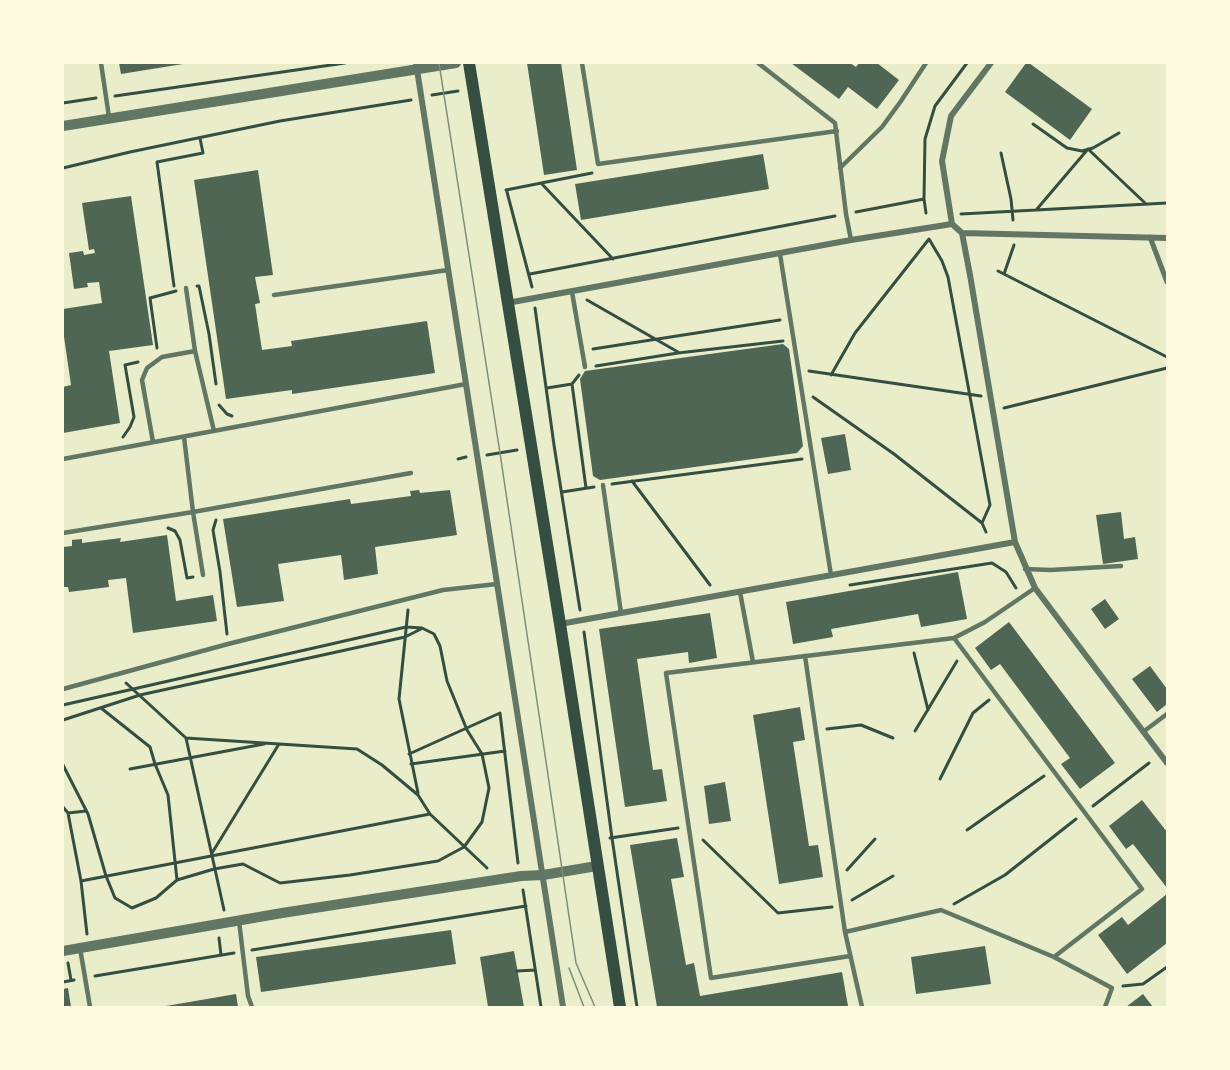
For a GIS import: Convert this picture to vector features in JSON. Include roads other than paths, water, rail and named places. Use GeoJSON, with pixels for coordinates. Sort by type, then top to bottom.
{"type":"FeatureCollection","features":[{"type":"Feature","properties":{"kind":"main road"},"geometry":{"type":"LineString","coordinates":[[469,63],[620,1007]]}},
{"type":"Feature","properties":{"kind":"street"},"geometry":{"type":"LineString","coordinates":[[63,126],[110,120],[416,66],[456,63]]}},
{"type":"Feature","properties":{"kind":"street"},"geometry":{"type":"LineString","coordinates":[[991,63],[951,116],[942,161],[952,224],[962,233],[1015,542],[1035,588],[1167,763]]}},
{"type":"Feature","properties":{"kind":"street"},"geometry":{"type":"LineString","coordinates":[[416,66],[563,1007]]}},
{"type":"Feature","properties":{"kind":"street"},"geometry":{"type":"LineString","coordinates":[[507,303],[851,240],[952,224]]}},
{"type":"Feature","properties":{"kind":"street"},"geometry":{"type":"LineString","coordinates":[[962,233],[1167,238]]}},
{"type":"Feature","properties":{"kind":"street"},"geometry":{"type":"LineString","coordinates":[[1150,237],[1167,282]]}},
{"type":"Feature","properties":{"kind":"street"},"geometry":{"type":"LineString","coordinates":[[560,624],[1015,542]]}},
{"type":"Feature","properties":{"kind":"street"},"geometry":{"type":"LineString","coordinates":[[63,951],[239,920],[521,876],[543,876],[597,866]]}},
{"type":"Feature","properties":{"kind":"lane"},"geometry":{"type":"LineString","coordinates":[[101,63],[110,120]]}},
{"type":"Feature","properties":{"kind":"lane"},"geometry":{"type":"LineString","coordinates":[[582,63],[598,164],[837,131]]}},
{"type":"Feature","properties":{"kind":"lane"},"geometry":{"type":"LineString","coordinates":[[758,63],[835,123],[851,240]]}},
{"type":"Feature","properties":{"kind":"lane"},"geometry":{"type":"LineString","coordinates":[[840,168],[882,127],[926,63]]}},
{"type":"Feature","properties":{"kind":"lane"},"geometry":{"type":"LineString","coordinates":[[780,254],[831,575]]}},
{"type":"Feature","properties":{"kind":"lane"},"geometry":{"type":"LineString","coordinates":[[274,295],[448,270]]}},
{"type":"Feature","properties":{"kind":"lane"},"geometry":{"type":"LineString","coordinates":[[186,288],[195,351],[214,431]]}},
{"type":"Feature","properties":{"kind":"lane"},"geometry":{"type":"LineString","coordinates":[[573,292],[585,367]]}},
{"type":"Feature","properties":{"kind":"lane"},"geometry":{"type":"LineString","coordinates":[[153,442],[142,380],[147,368],[162,357],[195,351]]}},
{"type":"Feature","properties":{"kind":"lane"},"geometry":{"type":"LineString","coordinates":[[63,459],[466,384]]}},
{"type":"Feature","properties":{"kind":"lane"},"geometry":{"type":"LineString","coordinates":[[184,437],[203,575]]}},
{"type":"Feature","properties":{"kind":"lane"},"geometry":{"type":"LineString","coordinates":[[63,533],[411,473]]}},
{"type":"Feature","properties":{"kind":"lane"},"geometry":{"type":"LineString","coordinates":[[603,485],[621,613]]}},
{"type":"Feature","properties":{"kind":"lane"},"geometry":{"type":"LineString","coordinates":[[1025,569],[1121,566]]}},
{"type":"Feature","properties":{"kind":"lane"},"geometry":{"type":"LineString","coordinates":[[63,689],[409,598],[443,590],[497,584]]}},
{"type":"Feature","properties":{"kind":"lane"},"geometry":{"type":"LineString","coordinates":[[850,956],[711,978],[666,673],[954,638],[985,622],[1035,588]]}},
{"type":"Feature","properties":{"kind":"lane"},"geometry":{"type":"LineString","coordinates":[[740,592],[753,662]]}},
{"type":"Feature","properties":{"kind":"lane"},"geometry":{"type":"LineString","coordinates":[[954,638],[1142,889],[1053,957]]}},
{"type":"Feature","properties":{"kind":"lane"},"geometry":{"type":"LineString","coordinates":[[805,656],[845,932],[862,1007]]}},
{"type":"Feature","properties":{"kind":"lane"},"geometry":{"type":"LineString","coordinates":[[1143,732],[1167,714]]}},
{"type":"Feature","properties":{"kind":"lane"},"geometry":{"type":"LineString","coordinates":[[845,932],[941,910],[1053,957],[1112,988],[1105,1007]]}},
{"type":"Feature","properties":{"kind":"lane"},"geometry":{"type":"LineString","coordinates":[[239,920],[248,996],[252,1007]]}},
{"type":"Feature","properties":{"kind":"lane"},"geometry":{"type":"LineString","coordinates":[[80,948],[90,1007]]}},
{"type":"Feature","properties":{"kind":"tram line"},"geometry":{"type":"LineString","coordinates":[[439,63],[576,963],[595,1007]]}},
{"type":"Feature","properties":{"kind":"tram line"},"geometry":{"type":"LineString","coordinates":[[569,968],[584,1007]]}}]}
